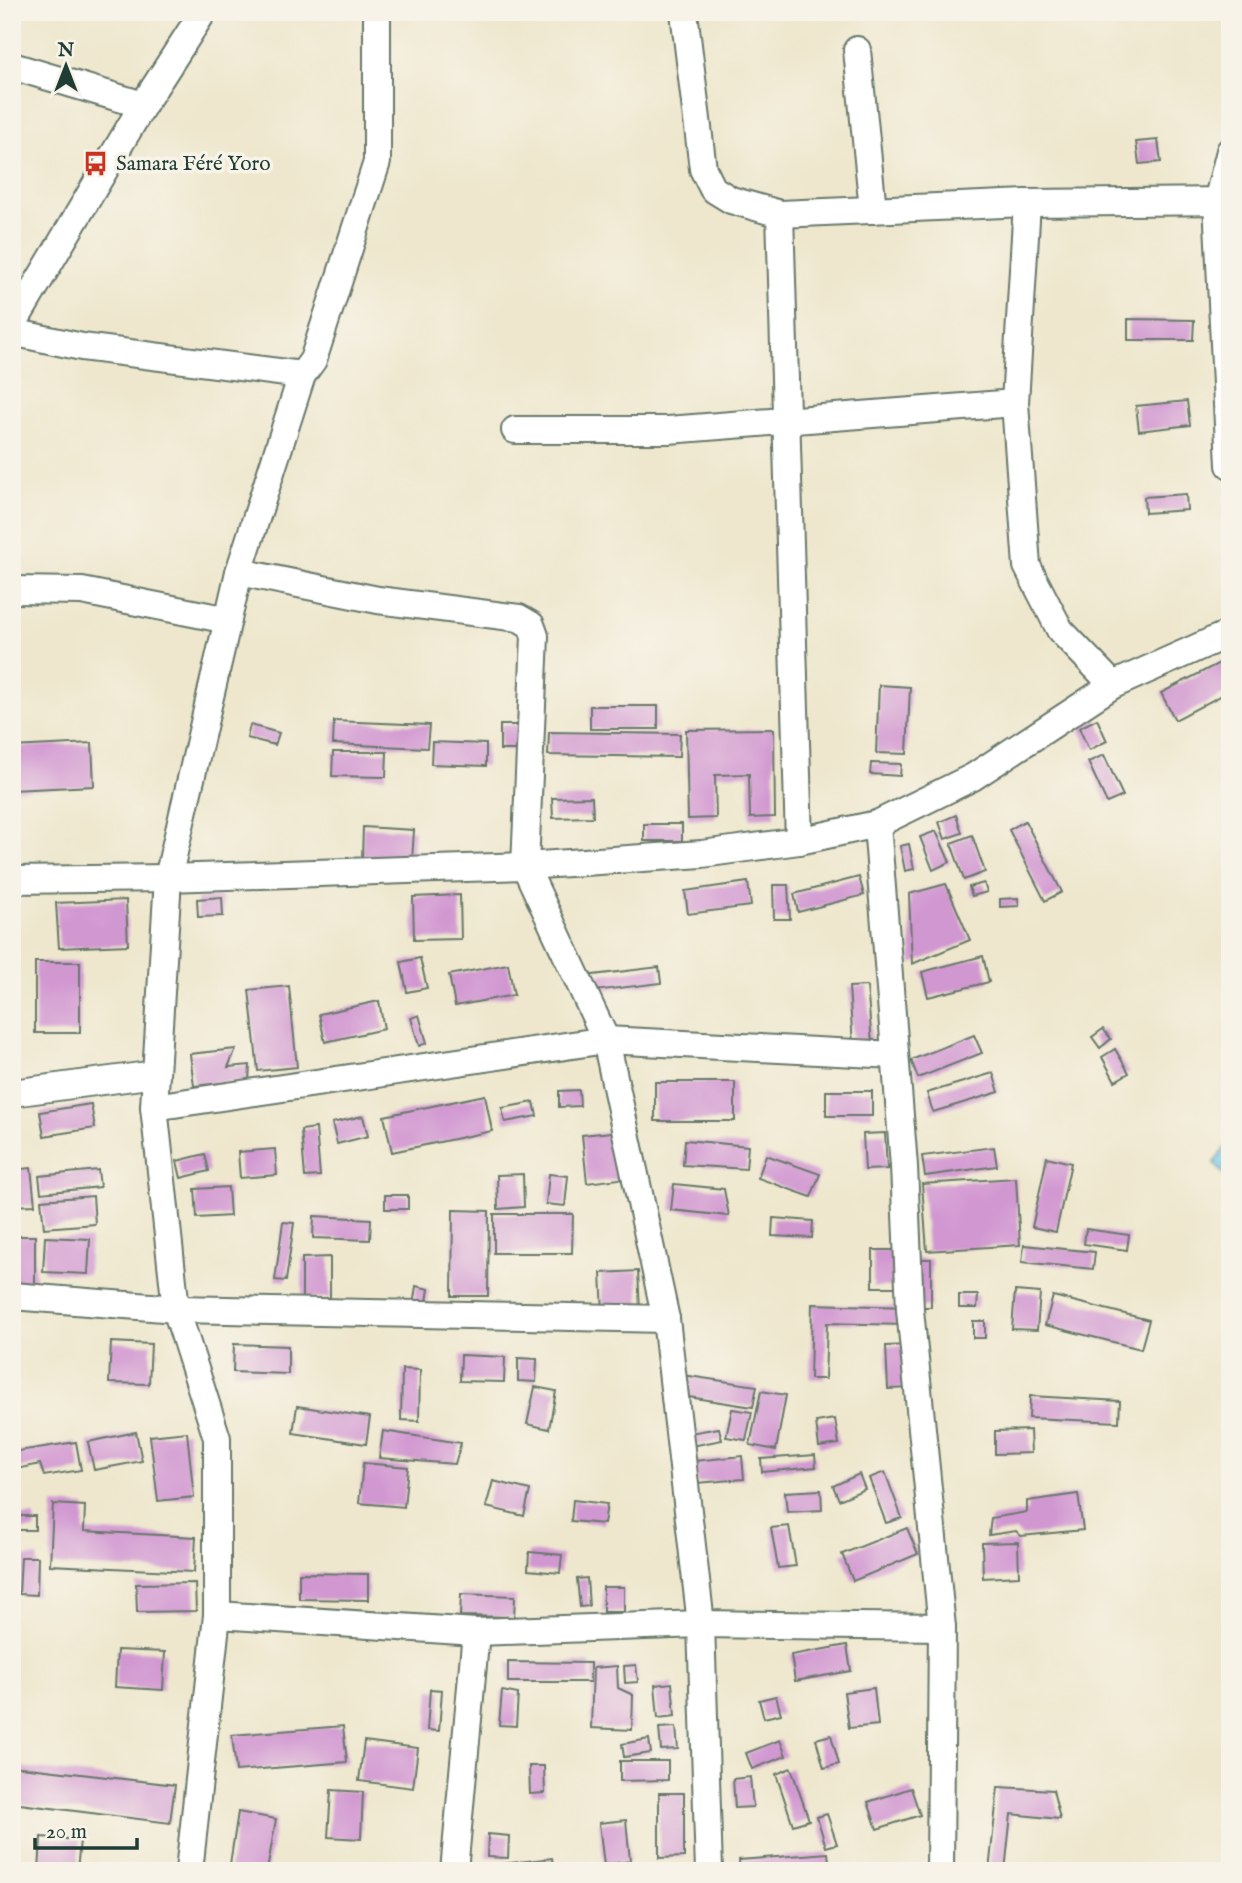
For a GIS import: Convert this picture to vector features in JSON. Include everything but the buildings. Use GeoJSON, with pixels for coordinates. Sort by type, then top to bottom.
{"type":"FeatureCollection","features":[{"type":"Feature","properties":{"kind":"street"},"geometry":{"type":"LineString","coordinates":[[12,326],[143,105],[203,12]]}},
{"type":"Feature","properties":{"kind":"street"},"geometry":{"type":"LineString","coordinates":[[189,1871],[217,1615],[217,1438],[176,1309],[154,1107],[168,878],[239,572],[302,375],[313,360],[377,162],[377,12]]}},
{"type":"Feature","properties":{"kind":"street"},"geometry":{"type":"LineString","coordinates":[[684,12],[703,169],[713,189],[731,200],[780,215],[1027,203],[1223,202]]}},
{"type":"Feature","properties":{"kind":"street"},"geometry":{"type":"LineString","coordinates":[[857,50],[873,210]]}},
{"type":"Feature","properties":{"kind":"street"},"geometry":{"type":"LineString","coordinates":[[12,66],[143,105]]}},
{"type":"Feature","properties":{"kind":"street"},"geometry":{"type":"LineString","coordinates":[[1230,151],[1223,202],[1230,465]]}},
{"type":"Feature","properties":{"kind":"street"},"geometry":{"type":"LineString","coordinates":[[1027,203],[1015,403],[1027,566],[1060,630],[1113,685]]}},
{"type":"Feature","properties":{"kind":"street"},"geometry":{"type":"LineString","coordinates":[[780,215],[799,841]]}},
{"type":"Feature","properties":{"kind":"street"},"geometry":{"type":"LineString","coordinates":[[12,332],[82,347],[302,375]]}},
{"type":"Feature","properties":{"kind":"street"},"geometry":{"type":"LineString","coordinates":[[515,430],[668,430],[1015,403]]}},
{"type":"Feature","properties":{"kind":"street"},"geometry":{"type":"LineString","coordinates":[[239,572],[378,600],[519,618],[531,625],[535,636],[525,866],[606,1040],[666,1319],[701,1624],[709,1871]]}},
{"type":"Feature","properties":{"kind":"street"},"geometry":{"type":"LineString","coordinates":[[12,590],[82,591],[228,620]]}},
{"type":"Feature","properties":{"kind":"street"},"geometry":{"type":"LineString","coordinates":[[12,880],[168,878],[525,866],[702,854],[799,841],[877,824],[973,777],[1113,685],[1230,633]]}},
{"type":"Feature","properties":{"kind":"street"},"geometry":{"type":"LineString","coordinates":[[877,824],[904,1166],[910,1310],[942,1627],[940,1871]]}},
{"type":"Feature","properties":{"kind":"street"},"geometry":{"type":"LineString","coordinates":[[154,1107],[606,1040],[895,1055]]}},
{"type":"Feature","properties":{"kind":"street"},"geometry":{"type":"LineString","coordinates":[[12,1093],[156,1074]]}},
{"type":"Feature","properties":{"kind":"street"},"geometry":{"type":"LineString","coordinates":[[12,1296],[176,1309],[666,1319]]}},
{"type":"Feature","properties":{"kind":"street"},"geometry":{"type":"LineString","coordinates":[[217,1615],[476,1632],[701,1624],[942,1627]]}},
{"type":"Feature","properties":{"kind":"street"},"geometry":{"type":"LineString","coordinates":[[454,1871],[476,1632]]}},
{"type":"Feature","properties":{"kind":"water"},"geometry":{"type":"Polygon","coordinates":[[[1230,1141],[1230,1178],[1228,1179],[1214,1163],[1230,1141]]]}},
{"type":"Feature","properties":{"kind":"place","name":"Samara Féré Yoro"},"geometry":{"type":"Point","coordinates":[96,163]}}]}
